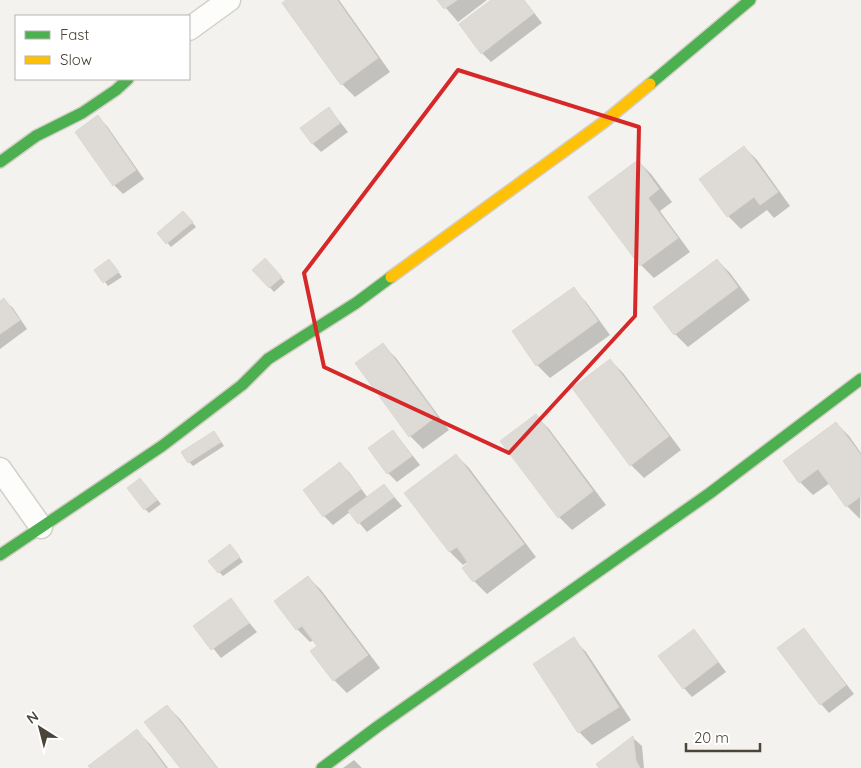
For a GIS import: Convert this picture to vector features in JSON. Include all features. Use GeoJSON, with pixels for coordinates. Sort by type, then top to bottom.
{"type":"FeatureCollection","features":[{"type":"Feature","properties":{"kind":"street"},"geometry":{"type":"LineString","coordinates":[[190,28],[229,0]]}},
{"type":"Feature","properties":{"kind":"street"},"geometry":{"type":"LineString","coordinates":[[0,555],[162,446],[242,385],[268,359],[356,303],[604,122],[750,0]]}},
{"type":"Feature","properties":{"kind":"street"},"geometry":{"type":"LineString","coordinates":[[0,162],[36,136],[82,113],[116,90],[127,80]]}},
{"type":"Feature","properties":{"kind":"street"},"geometry":{"type":"LineString","coordinates":[[322,768],[377,727],[710,493],[861,379]]}},
{"type":"Feature","properties":{"kind":"street"},"geometry":{"type":"LineString","coordinates":[[0,468],[41,527]]}},
{"type":"Feature","properties":{"kind":"highlighted area"},"geometry":{"type":"Polygon","coordinates":[[[458,70],[639,127],[635,316],[509,453],[324,367],[304,273],[458,70]]]}},
{"type":"Feature","properties":{"kind":"building"},"geometry":{"type":"Polygon","coordinates":[[[286,0],[337,0],[378,58],[341,85],[282,3],[286,0]]]}},
{"type":"Feature","properties":{"kind":"building"},"geometry":{"type":"Polygon","coordinates":[[[437,0],[457,0],[444,9],[437,0]]]}},
{"type":"Feature","properties":{"kind":"building"},"geometry":{"type":"Polygon","coordinates":[[[491,0],[524,0],[534,13],[481,54],[459,24],[491,0]]]}},
{"type":"Feature","properties":{"kind":"building"},"geometry":{"type":"Polygon","coordinates":[[[329,107],[340,123],[312,144],[300,128],[329,107]]]}},
{"type":"Feature","properties":{"kind":"building"},"geometry":{"type":"Polygon","coordinates":[[[98,115],[136,170],[113,186],[75,132],[98,115]]]}},
{"type":"Feature","properties":{"kind":"building"},"geometry":{"type":"Polygon","coordinates":[[[744,146],[778,192],[760,205],[754,197],[727,217],[699,179],[744,146]]]}},
{"type":"Feature","properties":{"kind":"building"},"geometry":{"type":"Polygon","coordinates":[[[638,160],[659,189],[648,198],[678,238],[640,266],[588,197],[638,160]]]}},
{"type":"Feature","properties":{"kind":"building"},"geometry":{"type":"Polygon","coordinates":[[[183,211],[193,222],[166,244],[157,233],[183,211]]]}},
{"type":"Feature","properties":{"kind":"building"},"geometry":{"type":"Polygon","coordinates":[[[265,258],[282,277],[269,288],[252,270],[265,258]]]}},
{"type":"Feature","properties":{"kind":"building"},"geometry":{"type":"Polygon","coordinates":[[[109,259],[119,272],[103,283],[94,270],[109,259]]]}},
{"type":"Feature","properties":{"kind":"building"},"geometry":{"type":"Polygon","coordinates":[[[717,259],[738,287],[674,335],[653,307],[717,259]]]}},
{"type":"Feature","properties":{"kind":"building"},"geometry":{"type":"Polygon","coordinates":[[[574,287],[598,321],[536,366],[512,331],[574,287]]]}},
{"type":"Feature","properties":{"kind":"building"},"geometry":{"type":"Polygon","coordinates":[[[4,298],[20,320],[0,334],[0,301],[4,298]]]}},
{"type":"Feature","properties":{"kind":"building"},"geometry":{"type":"Polygon","coordinates":[[[383,343],[437,416],[409,437],[355,363],[383,343]]]}},
{"type":"Feature","properties":{"kind":"building"},"geometry":{"type":"Polygon","coordinates":[[[610,359],[669,436],[630,466],[572,388],[610,359]]]}},
{"type":"Feature","properties":{"kind":"building"},"geometry":{"type":"Polygon","coordinates":[[[536,414],[593,491],[558,518],[500,441],[536,414]]]}},
{"type":"Feature","properties":{"kind":"building"},"geometry":{"type":"Polygon","coordinates":[[[836,422],[861,455],[861,496],[846,507],[818,469],[799,483],[783,461],[836,422]]]}},
{"type":"Feature","properties":{"kind":"building"},"geometry":{"type":"Polygon","coordinates":[[[393,430],[412,456],[387,474],[368,448],[393,430]]]}},
{"type":"Feature","properties":{"kind":"building"},"geometry":{"type":"Polygon","coordinates":[[[214,431],[221,442],[188,463],[181,452],[214,431]]]}},
{"type":"Feature","properties":{"kind":"building"},"geometry":{"type":"Polygon","coordinates":[[[456,454],[524,544],[473,582],[462,568],[468,563],[457,547],[449,552],[404,493],[456,454]]]}},
{"type":"Feature","properties":{"kind":"building"},"geometry":{"type":"Polygon","coordinates":[[[340,462],[361,489],[323,517],[303,490],[340,462]]]}},
{"type":"Feature","properties":{"kind":"building"},"geometry":{"type":"Polygon","coordinates":[[[140,478],[157,500],[144,510],[127,488],[140,478]]]}},
{"type":"Feature","properties":{"kind":"building"},"geometry":{"type":"Polygon","coordinates":[[[384,484],[394,497],[358,524],[348,511],[384,484]]]}},
{"type":"Feature","properties":{"kind":"building"},"geometry":{"type":"Polygon","coordinates":[[[230,544],[240,557],[218,573],[208,561],[230,544]]]}},
{"type":"Feature","properties":{"kind":"building"},"geometry":{"type":"Polygon","coordinates":[[[308,576],[368,655],[333,681],[310,651],[317,646],[302,626],[296,630],[274,601],[308,576]]]}},
{"type":"Feature","properties":{"kind":"building"},"geometry":{"type":"Polygon","coordinates":[[[231,598],[249,623],[211,650],[193,626],[231,598]]]}},
{"type":"Feature","properties":{"kind":"building"},"geometry":{"type":"Polygon","coordinates":[[[804,628],[846,685],[820,705],[777,648],[804,628]]]}},
{"type":"Feature","properties":{"kind":"building"},"geometry":{"type":"Polygon","coordinates":[[[694,629],[718,662],[683,689],[658,656],[694,629]]]}},
{"type":"Feature","properties":{"kind":"building"},"geometry":{"type":"Polygon","coordinates":[[[574,637],[619,707],[578,733],[533,664],[574,637]]]}},
{"type":"Feature","properties":{"kind":"building"},"geometry":{"type":"Polygon","coordinates":[[[167,705],[217,768],[180,768],[144,722],[167,705]]]}},
{"type":"Feature","properties":{"kind":"building"},"geometry":{"type":"Polygon","coordinates":[[[137,729],[166,768],[90,768],[88,766],[137,729]]]}},
{"type":"Feature","properties":{"kind":"building"},"geometry":{"type":"Polygon","coordinates":[[[633,736],[636,761],[640,768],[599,768],[596,764],[633,736]]]}},
{"type":"Feature","properties":{"kind":"traffic: fast"},"geometry":{"type":"LineString","coordinates":[[650,84],[750,0]]}},
{"type":"Feature","properties":{"kind":"traffic: fast"},"geometry":{"type":"LineString","coordinates":[[0,162],[36,136],[82,113],[116,90],[127,80]]}},
{"type":"Feature","properties":{"kind":"traffic: fast"},"geometry":{"type":"LineString","coordinates":[[0,555],[162,446],[242,385],[268,359],[356,303],[391,277]]}},
{"type":"Feature","properties":{"kind":"traffic: fast"},"geometry":{"type":"LineString","coordinates":[[322,768],[377,727],[710,493],[861,379]]}},
{"type":"Feature","properties":{"kind":"traffic: slow"},"geometry":{"type":"LineString","coordinates":[[391,277],[604,122],[650,84]]}}]}
